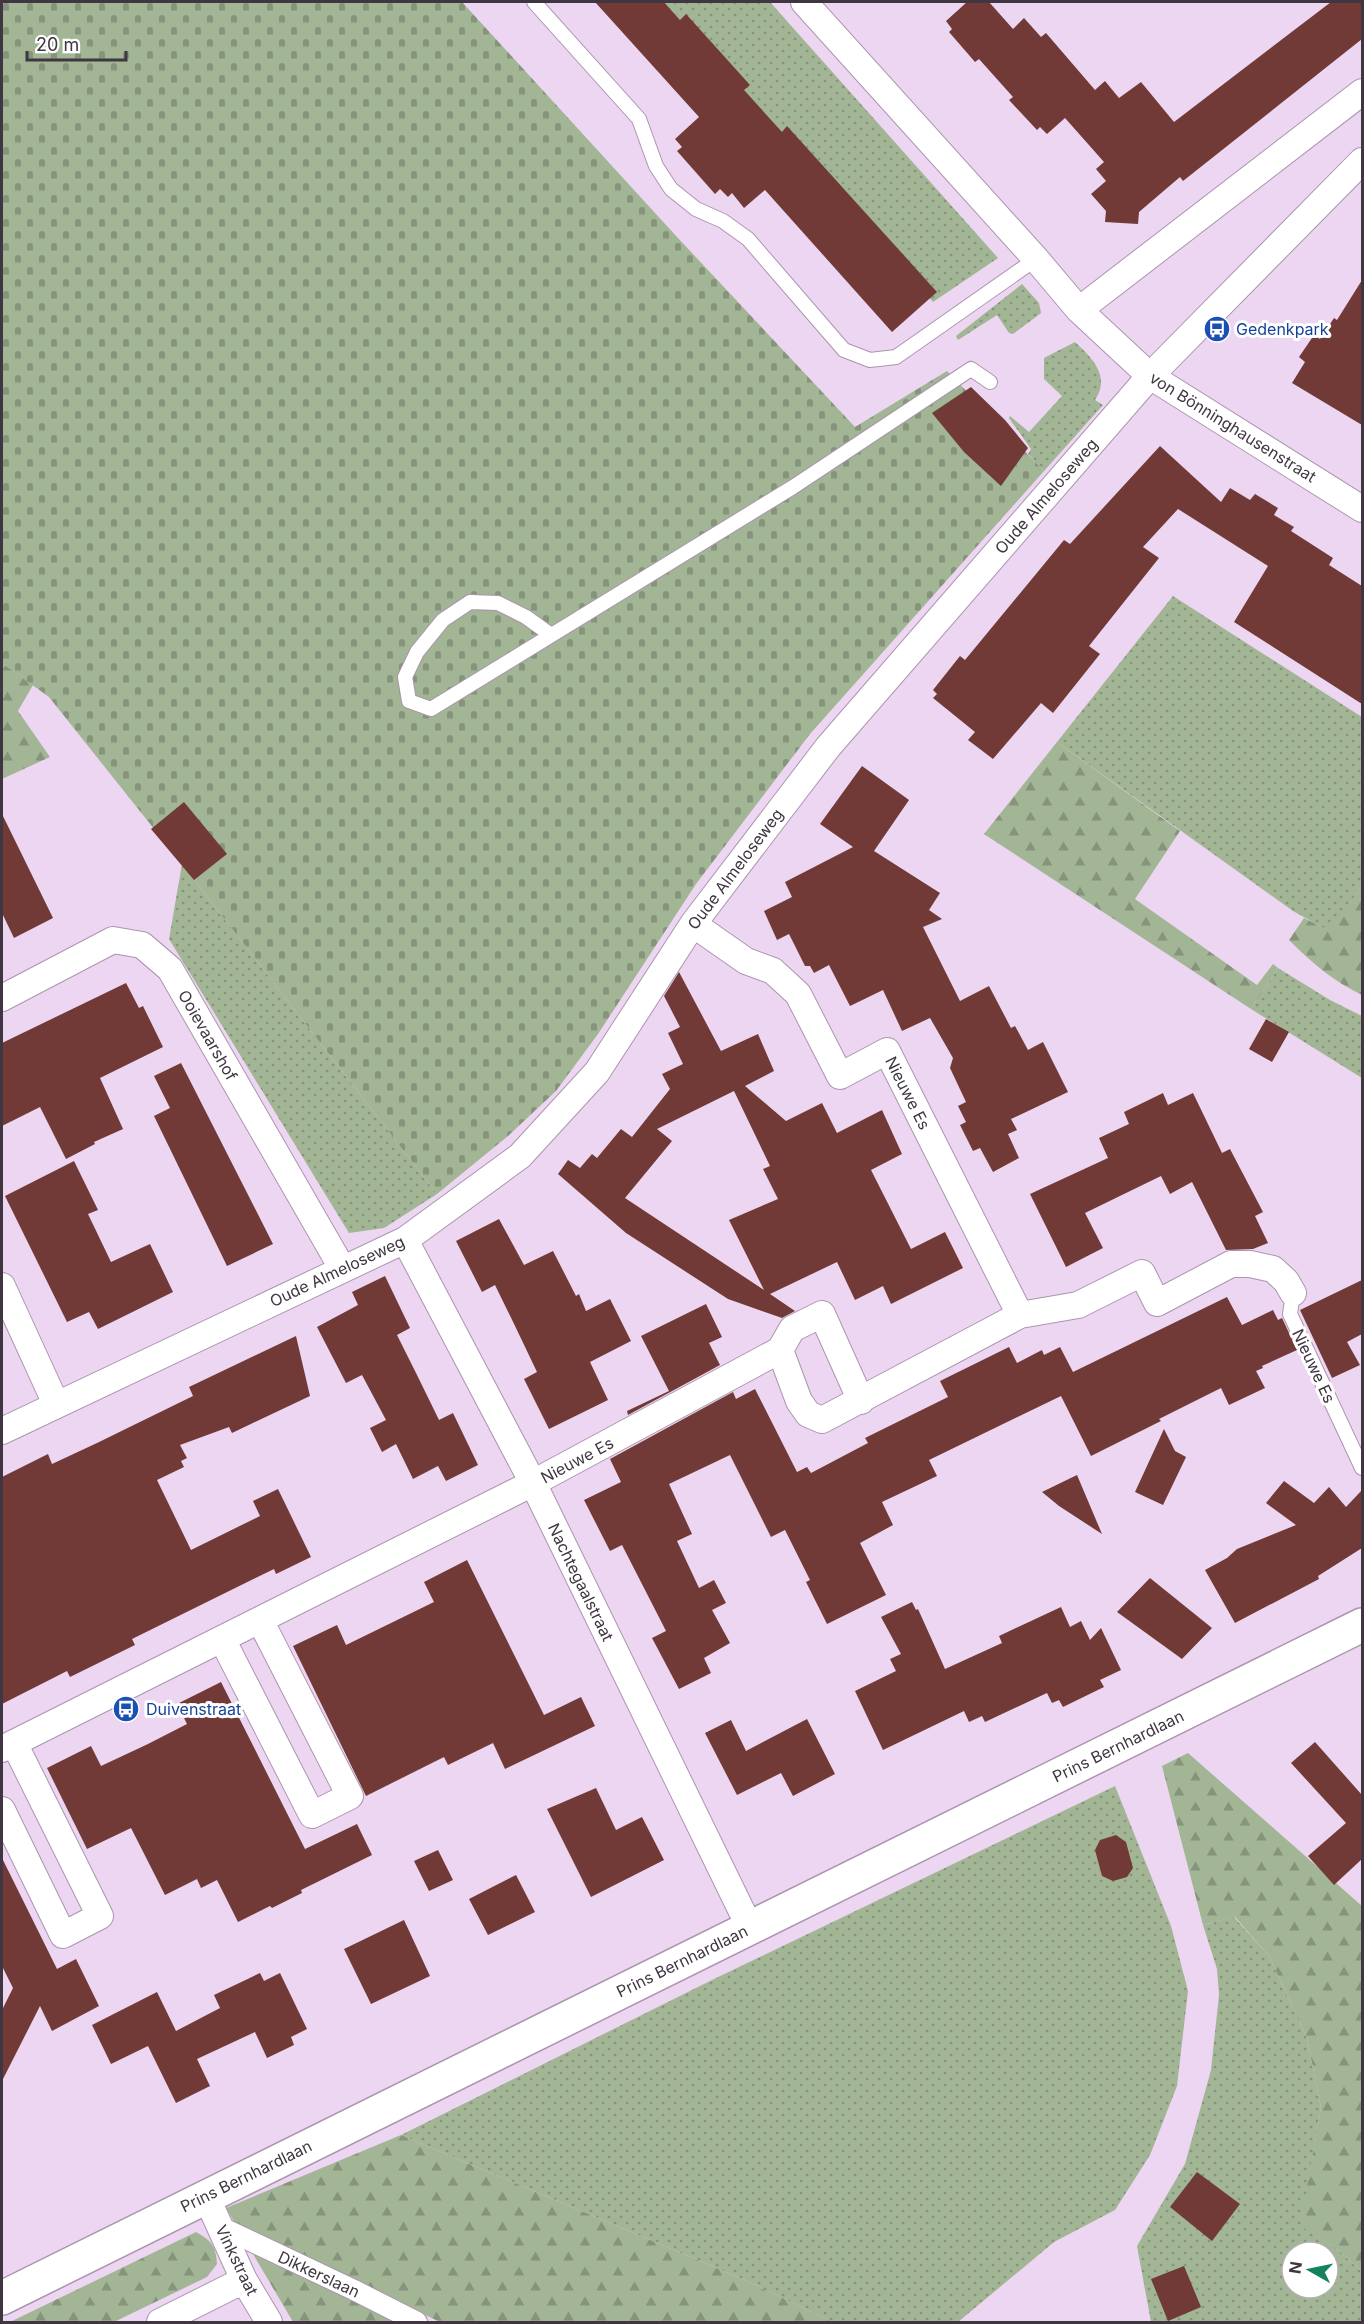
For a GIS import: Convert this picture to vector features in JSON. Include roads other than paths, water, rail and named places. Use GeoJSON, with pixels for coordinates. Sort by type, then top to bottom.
{"type":"FeatureCollection","features":[{"type":"Feature","properties":{"kind":"street","name":"von Bönninghausenstraat"},"geometry":{"type":"LineString","coordinates":[[804,2],[1036,259],[1079,310],[1150,375],[1362,509]]}},
{"type":"Feature","properties":{"kind":"street"},"geometry":{"type":"LineString","coordinates":[[1079,310],[1362,92]]}},
{"type":"Feature","properties":{"kind":"street","name":"Oude Almeloseweg"},"geometry":{"type":"LineString","coordinates":[[2,1431],[405,1240],[520,1156],[597,1072],[693,924],[828,747],[1150,375],[1362,161]]}},
{"type":"Feature","properties":{"kind":"street","name":"Nieuwe Es"},"geometry":{"type":"LineString","coordinates":[[693,924],[746,961],[773,971],[798,994],[840,1076],[887,1051],[1020,1315]]}},
{"type":"Feature","properties":{"kind":"street","name":"Ooievaarshof"},"geometry":{"type":"LineString","coordinates":[[2,998],[113,940],[142,945],[170,969],[342,1268]]}},
{"type":"Feature","properties":{"kind":"street","name":"Nachtegaalstraat"},"geometry":{"type":"LineString","coordinates":[[405,1240],[533,1484],[750,1928]]}},
{"type":"Feature","properties":{"kind":"street","name":"Nieuwe Es"},"geometry":{"type":"LineString","coordinates":[[780,1350],[799,1401],[808,1414],[822,1420],[1020,1315],[1078,1305],[1143,1273],[1157,1303],[1231,1264],[1250,1264],[1273,1269],[1286,1281],[1293,1293]]}},
{"type":"Feature","properties":{"kind":"street"},"geometry":{"type":"LineString","coordinates":[[2,1286],[56,1404]]}},
{"type":"Feature","properties":{"kind":"street","name":"Nieuwe Es"},"geometry":{"type":"LineString","coordinates":[[533,1484],[780,1350],[792,1329],[822,1314],[861,1401]]}},
{"type":"Feature","properties":{"kind":"street"},"geometry":{"type":"LineString","coordinates":[[2,1810],[63,1935],[100,1916],[8,1746],[533,1484]]}},
{"type":"Feature","properties":{"kind":"street"},"geometry":{"type":"LineString","coordinates":[[222,1639],[312,1815],[350,1796],[260,1620]]}},
{"type":"Feature","properties":{"kind":"street","name":"Prins Bernhardlaan"},"geometry":{"type":"LineString","coordinates":[[2,2298],[1362,1625]]}},
{"type":"Feature","properties":{"kind":"street","name":"Vinkstraat"},"geometry":{"type":"LineString","coordinates":[[206,2196],[244,2280],[269,2322]]}},
{"type":"Feature","properties":{"kind":"street","name":"Dikkerslaan"},"geometry":{"type":"LineString","coordinates":[[221,2228],[417,2322]]}},
{"type":"Feature","properties":{"kind":"street"},"geometry":{"type":"LineString","coordinates":[[160,2322],[244,2280]]}},
{"type":"Feature","properties":{"kind":"lane"},"geometry":{"type":"LineString","coordinates":[[534,2],[639,119],[656,166],[671,189],[696,209],[723,221],[748,239],[844,350],[870,360],[896,357],[1036,259]]}},
{"type":"Feature","properties":{"kind":"lane"},"geometry":{"type":"LineString","coordinates":[[551,635],[526,617],[498,603],[470,602],[443,620],[417,652],[405,677],[409,701],[431,709],[793,487],[970,369],[990,382]]}},
{"type":"Feature","properties":{"kind":"lane","name":"Nieuwe Es"},"geometry":{"type":"LineString","coordinates":[[1293,1293],[1290,1314],[1362,1468]]}},
{"type":"Feature","properties":{"kind":"place","name":"Gedenkpark"},"geometry":{"type":"Point","coordinates":[1217,329]}},
{"type":"Feature","properties":{"kind":"place","name":"Duivenstraat"},"geometry":{"type":"Point","coordinates":[126,1709]}}]}
